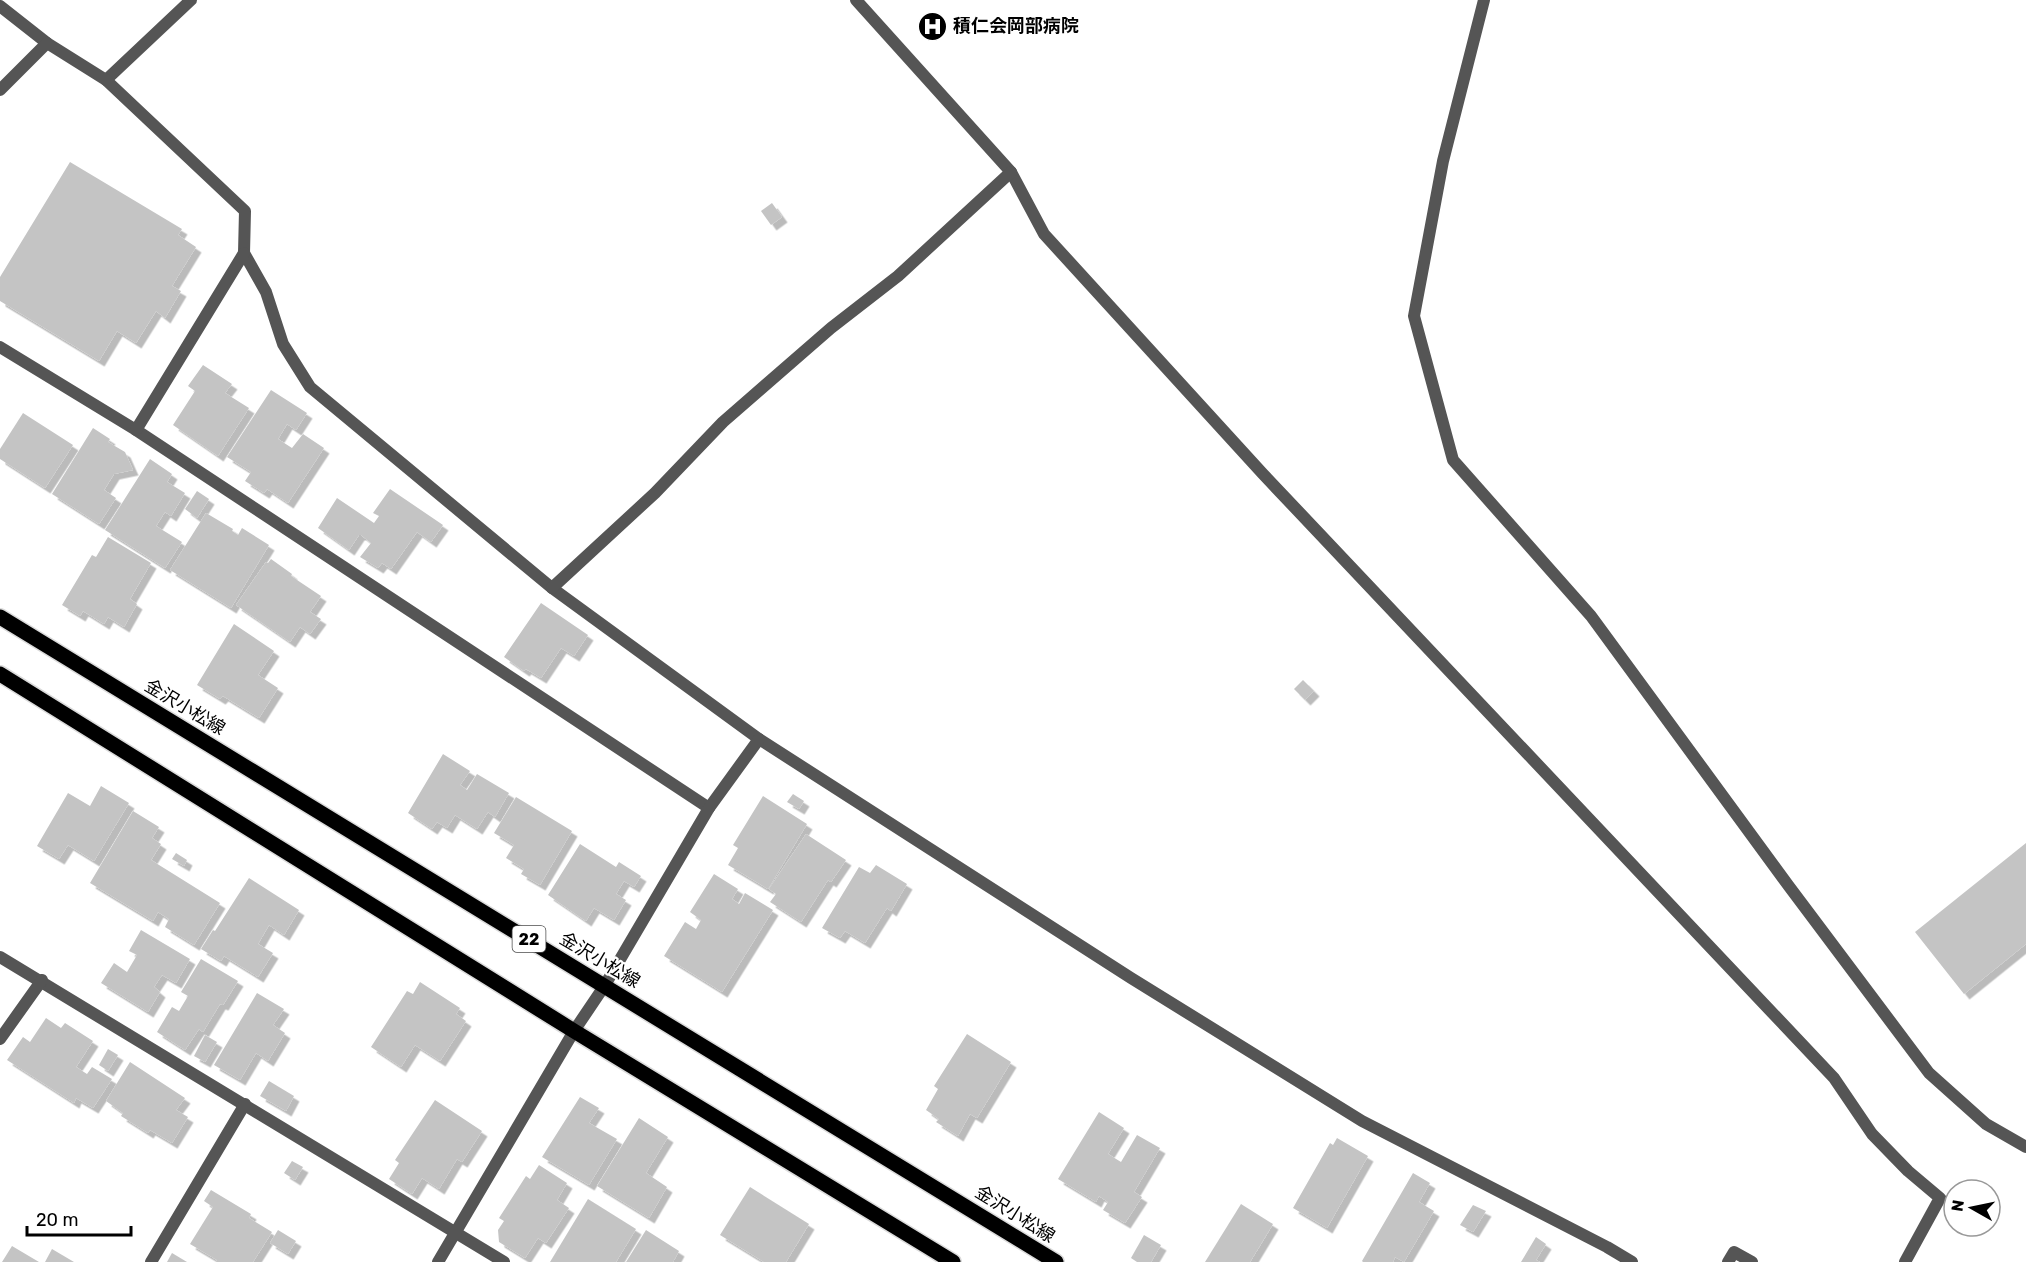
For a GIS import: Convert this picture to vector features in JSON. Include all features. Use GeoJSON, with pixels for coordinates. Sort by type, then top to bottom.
{"type":"FeatureCollection","features":[{"type":"Feature","properties":{"kind":"main road","name":"金沢小松線"},"geometry":{"type":"LineString","coordinates":[[0,617],[1056,1262]]}},
{"type":"Feature","properties":{"kind":"main road"},"geometry":{"type":"LineString","coordinates":[[0,674],[574,1031],[953,1262]]}},
{"type":"Feature","properties":{"kind":"street"},"geometry":{"type":"LineString","coordinates":[[106,80],[190,0]]}},
{"type":"Feature","properties":{"kind":"street"},"geometry":{"type":"LineString","coordinates":[[856,0],[1011,172],[1044,234],[1271,483],[1834,1078],[1872,1134],[1908,1171],[1940,1198],[1905,1262]]}},
{"type":"Feature","properties":{"kind":"street"},"geometry":{"type":"LineString","coordinates":[[1484,0],[1443,161],[1414,315],[1453,460],[1591,616],[1929,1073],[1986,1124],[2026,1147]]}},
{"type":"Feature","properties":{"kind":"street"},"geometry":{"type":"LineString","coordinates":[[0,6],[47,43],[106,80],[245,211],[244,253],[136,430]]}},
{"type":"Feature","properties":{"kind":"street"},"geometry":{"type":"LineString","coordinates":[[3,82],[47,43]]}},
{"type":"Feature","properties":{"kind":"street"},"geometry":{"type":"LineString","coordinates":[[552,588],[655,493],[723,422],[831,328],[898,276],[1011,172]]}},
{"type":"Feature","properties":{"kind":"street"},"geometry":{"type":"LineString","coordinates":[[244,253],[266,292],[283,344],[310,387],[552,588],[759,739],[1131,978],[1362,1121],[1632,1262]]}},
{"type":"Feature","properties":{"kind":"street"},"geometry":{"type":"LineString","coordinates":[[0,347],[136,430],[709,808]]}},
{"type":"Feature","properties":{"kind":"street"},"geometry":{"type":"LineString","coordinates":[[438,1262],[709,808],[759,739]]}},
{"type":"Feature","properties":{"kind":"street"},"geometry":{"type":"LineString","coordinates":[[0,957],[42,980],[504,1262]]}},
{"type":"Feature","properties":{"kind":"street"},"geometry":{"type":"LineString","coordinates":[[0,1039],[42,980]]}},
{"type":"Feature","properties":{"kind":"street"},"geometry":{"type":"LineString","coordinates":[[151,1262],[245,1104]]}},
{"type":"Feature","properties":{"kind":"street"},"geometry":{"type":"LineString","coordinates":[[1728,1262],[1734,1252],[1752,1262]]}},
{"type":"Feature","properties":{"kind":"building"},"geometry":{"type":"Polygon","coordinates":[[[70,162],[182,229],[178,235],[196,247],[172,286],[181,291],[165,318],[156,311],[136,343],[117,331],[99,361],[0,301],[0,277],[70,162]]]}},
{"type":"Feature","properties":{"kind":"building"},"geometry":{"type":"Polygon","coordinates":[[[772,203],[782,217],[771,225],[761,211],[772,203]]]}},
{"type":"Feature","properties":{"kind":"building"},"geometry":{"type":"Polygon","coordinates":[[[203,365],[232,384],[225,393],[249,408],[218,456],[173,425],[195,391],[188,386],[203,365]]]}},
{"type":"Feature","properties":{"kind":"building"},"geometry":{"type":"Polygon","coordinates":[[[271,390],[307,413],[296,430],[287,424],[278,439],[292,448],[303,434],[324,448],[288,503],[267,489],[264,493],[245,481],[251,472],[227,457],[271,390]]]}},
{"type":"Feature","properties":{"kind":"building"},"geometry":{"type":"Polygon","coordinates":[[[23,413],[73,445],[45,488],[0,459],[0,449],[23,413]]]}},
{"type":"Feature","properties":{"kind":"building"},"geometry":{"type":"Polygon","coordinates":[[[93,428],[110,439],[108,442],[125,452],[133,470],[114,474],[104,490],[116,498],[99,524],[52,494],[93,428]]]}},
{"type":"Feature","properties":{"kind":"building"},"geometry":{"type":"Polygon","coordinates":[[[150,459],[172,474],[167,482],[185,493],[171,516],[165,512],[156,526],[182,542],[165,568],[105,530],[150,459]]]}},
{"type":"Feature","properties":{"kind":"building"},"geometry":{"type":"Polygon","coordinates":[[[390,489],[443,525],[431,542],[417,532],[391,569],[382,563],[378,568],[360,557],[371,543],[361,535],[349,550],[318,528],[337,498],[374,523],[379,516],[373,513],[390,489]]]}},
{"type":"Feature","properties":{"kind":"building"},"geometry":{"type":"Polygon","coordinates":[[[197,491],[209,499],[197,518],[185,509],[197,491]]]}},
{"type":"Feature","properties":{"kind":"building"},"geometry":{"type":"Polygon","coordinates":[[[206,513],[233,529],[232,531],[238,535],[242,528],[269,545],[231,608],[170,570],[206,513]]]}},
{"type":"Feature","properties":{"kind":"building"},"geometry":{"type":"Polygon","coordinates":[[[108,537],[151,563],[130,599],[137,604],[124,627],[108,617],[104,624],[83,611],[80,616],[62,605],[92,555],[96,557],[108,537]]]}},
{"type":"Feature","properties":{"kind":"building"},"geometry":{"type":"Polygon","coordinates":[[[271,559],[321,596],[310,612],[321,619],[310,634],[300,627],[290,642],[236,605],[266,562],[268,563],[271,559]]]}},
{"type":"Feature","properties":{"kind":"building"},"geometry":{"type":"Polygon","coordinates":[[[541,603],[588,635],[574,656],[561,648],[541,678],[526,669],[524,671],[504,657],[541,603]]]}},
{"type":"Feature","properties":{"kind":"building"},"geometry":{"type":"Polygon","coordinates":[[[234,624],[274,651],[258,675],[278,688],[259,718],[223,696],[220,699],[197,685],[234,624]]]}},
{"type":"Feature","properties":{"kind":"building"},"geometry":{"type":"Polygon","coordinates":[[[1303,680],[1314,691],[1305,700],[1294,689],[1303,680]]]}},
{"type":"Feature","properties":{"kind":"building"},"geometry":{"type":"Polygon","coordinates":[[[443,754],[470,771],[460,785],[467,790],[477,774],[509,793],[495,817],[488,812],[477,829],[455,815],[447,828],[437,822],[432,829],[408,813],[443,754]]]}},
{"type":"Feature","properties":{"kind":"building"},"geometry":{"type":"Polygon","coordinates":[[[101,786],[129,803],[94,861],[68,845],[59,859],[37,846],[68,793],[90,806],[101,786]]]}},
{"type":"Feature","properties":{"kind":"building"},"geometry":{"type":"Polygon","coordinates":[[[793,794],[804,801],[799,809],[787,802],[793,794]]]}},
{"type":"Feature","properties":{"kind":"building"},"geometry":{"type":"Polygon","coordinates":[[[763,796],[807,824],[768,889],[728,865],[738,848],[733,845],[763,796]]]}},
{"type":"Feature","properties":{"kind":"building"},"geometry":{"type":"Polygon","coordinates":[[[516,797],[572,831],[540,885],[521,874],[524,869],[506,858],[514,845],[494,833],[516,797]]]}},
{"type":"Feature","properties":{"kind":"building"},"geometry":{"type":"Polygon","coordinates":[[[133,811],[159,827],[152,838],[161,844],[151,860],[220,903],[194,945],[165,927],[169,919],[158,912],[153,921],[90,883],[133,811]]]}},
{"type":"Feature","properties":{"kind":"building"},"geometry":{"type":"Polygon","coordinates":[[[806,834],[846,860],[831,882],[828,880],[801,922],[770,902],[776,894],[769,889],[806,834]]]}},
{"type":"Feature","properties":{"kind":"building"},"geometry":{"type":"Polygon","coordinates":[[[2026,843],[2026,944],[1964,994],[1915,932],[2026,843]]]}},
{"type":"Feature","properties":{"kind":"building"},"geometry":{"type":"Polygon","coordinates":[[[580,844],[616,867],[619,862],[641,876],[634,887],[624,881],[616,894],[626,900],[614,920],[594,908],[586,921],[548,895],[580,844]]]}},
{"type":"Feature","properties":{"kind":"building"},"geometry":{"type":"Polygon","coordinates":[[[176,853],[187,860],[184,866],[172,859],[176,853]]]}},
{"type":"Feature","properties":{"kind":"building"},"geometry":{"type":"Polygon","coordinates":[[[876,865],[907,884],[891,911],[887,908],[865,943],[845,931],[840,938],[822,928],[859,867],[870,873],[876,865]]]}},
{"type":"Feature","properties":{"kind":"building"},"geometry":{"type":"Polygon","coordinates":[[[714,874],[738,889],[732,899],[739,904],[745,893],[773,910],[722,992],[664,956],[685,922],[696,929],[701,920],[690,912],[714,874]]]}},
{"type":"Feature","properties":{"kind":"building"},"geometry":{"type":"Polygon","coordinates":[[[249,878],[299,910],[284,935],[269,925],[258,944],[273,953],[258,977],[224,956],[221,961],[201,949],[249,878]]]}},
{"type":"Feature","properties":{"kind":"building"},"geometry":{"type":"Polygon","coordinates":[[[141,930],[190,959],[176,983],[162,975],[154,987],[160,992],[148,1012],[101,983],[114,963],[127,972],[137,955],[129,951],[141,930]]]}},
{"type":"Feature","properties":{"kind":"building"},"geometry":{"type":"Polygon","coordinates":[[[201,959],[238,981],[223,1005],[220,1004],[203,1032],[199,1029],[185,1050],[157,1032],[172,1007],[179,1011],[188,996],[181,992],[201,959]]]}},
{"type":"Feature","properties":{"kind":"building"},"geometry":{"type":"Polygon","coordinates":[[[420,982],[460,1008],[456,1014],[466,1021],[440,1061],[415,1045],[401,1067],[371,1047],[407,991],[413,994],[420,982]]]}},
{"type":"Feature","properties":{"kind":"building"},"geometry":{"type":"Polygon","coordinates":[[[257,993],[284,1009],[273,1025],[285,1033],[268,1061],[256,1053],[240,1080],[214,1065],[257,993]]]}},
{"type":"Feature","properties":{"kind":"building"},"geometry":{"type":"Polygon","coordinates":[[[46,1018],[61,1028],[65,1023],[93,1041],[76,1067],[87,1074],[92,1067],[112,1079],[93,1108],[76,1098],[74,1103],[7,1060],[23,1037],[30,1042],[46,1018]]]}},
{"type":"Feature","properties":{"kind":"building"},"geometry":{"type":"Polygon","coordinates":[[[967,1034],[1011,1062],[977,1118],[970,1114],[958,1136],[936,1122],[939,1119],[926,1110],[938,1089],[934,1086],[967,1034]]]}},
{"type":"Feature","properties":{"kind":"building"},"geometry":{"type":"Polygon","coordinates":[[[205,1035],[217,1042],[205,1062],[194,1056],[205,1035]]]}},
{"type":"Feature","properties":{"kind":"building"},"geometry":{"type":"Polygon","coordinates":[[[108,1049],[118,1055],[108,1071],[99,1065],[108,1049]]]}},
{"type":"Feature","properties":{"kind":"building"},"geometry":{"type":"Polygon","coordinates":[[[130,1062],[185,1098],[176,1110],[188,1117],[172,1143],[150,1130],[148,1133],[121,1116],[123,1113],[106,1101],[130,1062]]]}},
{"type":"Feature","properties":{"kind":"building"},"geometry":{"type":"Polygon","coordinates":[[[269,1081],[294,1096],[286,1111],[260,1096],[269,1081]]]}},
{"type":"Feature","properties":{"kind":"building"},"geometry":{"type":"Polygon","coordinates":[[[580,1097],[599,1108],[589,1123],[617,1139],[589,1185],[542,1157],[580,1097]]]}},
{"type":"Feature","properties":{"kind":"building"},"geometry":{"type":"Polygon","coordinates":[[[435,1100],[482,1131],[462,1162],[457,1159],[439,1189],[422,1178],[412,1194],[389,1179],[399,1163],[395,1160],[435,1100]]]}},
{"type":"Feature","properties":{"kind":"building"},"geometry":{"type":"Polygon","coordinates":[[[1099,1112],[1124,1128],[1108,1154],[1121,1162],[1137,1135],[1160,1148],[1134,1192],[1142,1197],[1125,1223],[1103,1210],[1108,1202],[1099,1196],[1096,1202],[1058,1179],[1099,1112]]]}},
{"type":"Feature","properties":{"kind":"building"},"geometry":{"type":"Polygon","coordinates":[[[639,1118],[668,1137],[646,1173],[667,1187],[649,1218],[597,1186],[639,1118]]]}},
{"type":"Feature","properties":{"kind":"building"},"geometry":{"type":"Polygon","coordinates":[[[1337,1138],[1368,1156],[1327,1228],[1293,1208],[1330,1143],[1333,1145],[1337,1138]]]}},
{"type":"Feature","properties":{"kind":"building"},"geometry":{"type":"Polygon","coordinates":[[[292,1161],[303,1167],[295,1180],[284,1173],[292,1161]]]}},
{"type":"Feature","properties":{"kind":"building"},"geometry":{"type":"Polygon","coordinates":[[[539,1165],[567,1183],[557,1200],[569,1208],[546,1243],[538,1238],[525,1258],[499,1242],[498,1230],[504,1221],[499,1218],[526,1176],[530,1179],[539,1165]]]}},
{"type":"Feature","properties":{"kind":"building"},"geometry":{"type":"Polygon","coordinates":[[[1413,1173],[1430,1183],[1419,1202],[1434,1211],[1404,1262],[1395,1257],[1393,1262],[1363,1262],[1362,1261],[1413,1173]]]}},
{"type":"Feature","properties":{"kind":"building"},"geometry":{"type":"Polygon","coordinates":[[[750,1187],[809,1224],[786,1262],[764,1262],[720,1235],[750,1187]]]}},
{"type":"Feature","properties":{"kind":"building"},"geometry":{"type":"Polygon","coordinates":[[[211,1190],[251,1214],[249,1218],[272,1232],[253,1262],[216,1262],[217,1260],[190,1244],[213,1207],[204,1201],[211,1190]]]}},
{"type":"Feature","properties":{"kind":"building"},"geometry":{"type":"Polygon","coordinates":[[[588,1199],[636,1229],[616,1262],[550,1262],[588,1199]]]}},
{"type":"Feature","properties":{"kind":"building"},"geometry":{"type":"Polygon","coordinates":[[[1241,1204],[1273,1224],[1250,1262],[1205,1262],[1241,1204]]]}},
{"type":"Feature","properties":{"kind":"building"},"geometry":{"type":"Polygon","coordinates":[[[1473,1205],[1486,1211],[1473,1232],[1460,1225],[1473,1205]]]}},
{"type":"Feature","properties":{"kind":"building"},"geometry":{"type":"Polygon","coordinates":[[[278,1230],[296,1241],[288,1254],[270,1243],[278,1230]]]}},
{"type":"Feature","properties":{"kind":"building"},"geometry":{"type":"Polygon","coordinates":[[[646,1230],[679,1251],[673,1262],[626,1262],[646,1230]]]}},
{"type":"Feature","properties":{"kind":"building"},"geometry":{"type":"Polygon","coordinates":[[[1144,1235],[1161,1245],[1151,1262],[1137,1262],[1131,1258],[1144,1235]]]}},
{"type":"Feature","properties":{"kind":"building"},"geometry":{"type":"Polygon","coordinates":[[[1536,1237],[1546,1244],[1536,1260],[1540,1262],[1521,1262],[1536,1237]]]}},
{"type":"Feature","properties":{"kind":"building"},"geometry":{"type":"Polygon","coordinates":[[[12,1246],[39,1262],[2,1262],[12,1246]]]}},
{"type":"Feature","properties":{"kind":"building"},"geometry":{"type":"Polygon","coordinates":[[[52,1249],[74,1262],[45,1262],[52,1249]]]}},
{"type":"Feature","properties":{"kind":"building"},"geometry":{"type":"Polygon","coordinates":[[[172,1253],[187,1262],[167,1262],[172,1253]]]}},
{"type":"Feature","properties":{"kind":"place","name":"積仁会岡部病院"},"geometry":{"type":"Point","coordinates":[932,26]}}]}
